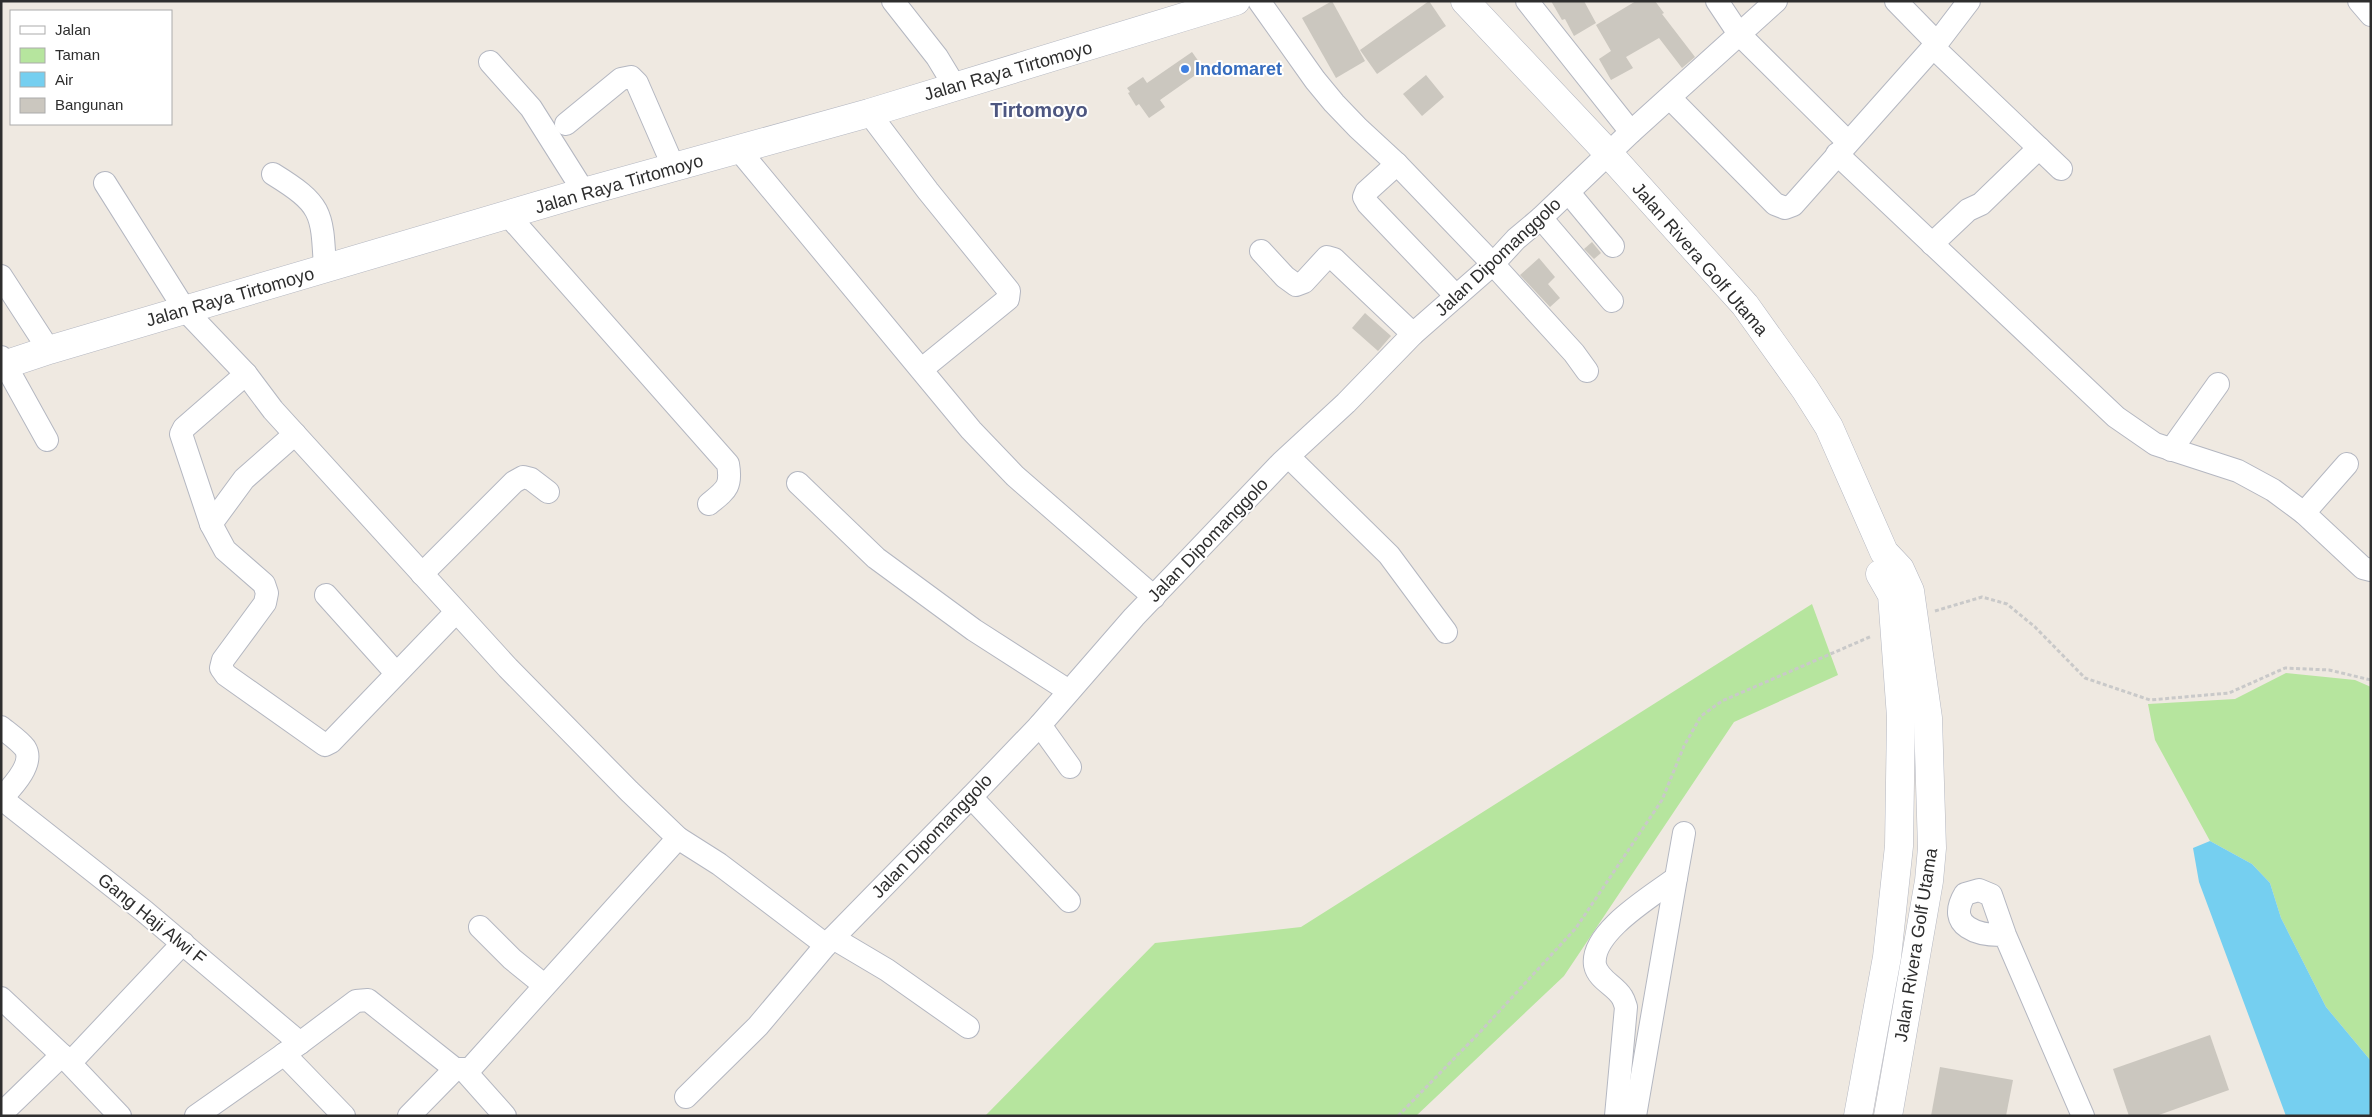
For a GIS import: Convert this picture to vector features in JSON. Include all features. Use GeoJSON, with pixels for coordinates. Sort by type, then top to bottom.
{"type":"FeatureCollection","features":[{"type":"Feature","properties":{"kind":"street"},"geometry":{"type":"LineString","coordinates":[[893,1],[937,57],[954,86]]}},
{"type":"Feature","properties":{"kind":"street","name":"Jalan Raya Tirtomoyo"},"geometry":{"type":"LineString","coordinates":[[3,362],[584,192],[869,113],[1236,1]]}},
{"type":"Feature","properties":{"kind":"street"},"geometry":{"type":"LineString","coordinates":[[1259,1],[1315,80],[1334,103],[1397,164],[1493,264],[1574,353],[1587,371]]}},
{"type":"Feature","properties":{"kind":"street","name":"Jalan Rivera Golf Utama"},"geometry":{"type":"LineString","coordinates":[[1465,1],[1609,154],[1745,305],[1800,382],[1829,428],[1883,550],[1898,596],[1916,748],[1930,773]]}},
{"type":"Feature","properties":{"kind":"street"},"geometry":{"type":"LineString","coordinates":[[1528,1],[1631,132]]}},
{"type":"Feature","properties":{"kind":"street"},"geometry":{"type":"LineString","coordinates":[[1717,1],[1739,34],[1932,244],[2116,417],[2155,444],[2232,468],[2273,490],[2304,513],[2363,568],[2371,570]]}},
{"type":"Feature","properties":{"kind":"street","name":"Jalan Dipomanggolo"},"geometry":{"type":"LineString","coordinates":[[686,1097],[758,1026],[830,941],[1040,724],[1134,617],[1230,516],[1413,334],[1493,264],[1516,239],[1541,218],[1631,132],[1776,1]]}},
{"type":"Feature","properties":{"kind":"street"},"geometry":{"type":"LineString","coordinates":[[1896,1],[1935,45],[2062,169]]}},
{"type":"Feature","properties":{"kind":"street"},"geometry":{"type":"LineString","coordinates":[[1670,98],[1775,204],[1785,208],[1793,204],[1935,45],[1969,1]]}},
{"type":"Feature","properties":{"kind":"street"},"geometry":{"type":"LineString","coordinates":[[2360,1],[2371,15]]}},
{"type":"Feature","properties":{"kind":"street"},"geometry":{"type":"LineString","coordinates":[[490,62],[531,108],[584,192]]}},
{"type":"Feature","properties":{"kind":"street"},"geometry":{"type":"LineString","coordinates":[[566,124],[621,79],[631,77],[637,83],[674,168]]}},
{"type":"Feature","properties":{"kind":"street"},"geometry":{"type":"LineString","coordinates":[[869,113],[928,191],[1009,291],[1008,299],[922,369]]}},
{"type":"Feature","properties":{"kind":"street"},"geometry":{"type":"LineString","coordinates":[[1932,244],[1968,210],[1981,204],[2039,148]]}},
{"type":"Feature","properties":{"kind":"street"},"geometry":{"type":"LineString","coordinates":[[739,150],[971,430],[1015,476],[1154,598]]}},
{"type":"Feature","properties":{"kind":"street"},"geometry":{"type":"LineString","coordinates":[[1397,164],[1366,192],[1364,197],[1368,204],[1456,296]]}},
{"type":"Feature","properties":{"kind":"street"},"geometry":{"type":"LineString","coordinates":[[272,174],[298,189],[310,200],[316,210],[322,226],[325,269]]}},
{"type":"Feature","properties":{"kind":"street"},"geometry":{"type":"LineString","coordinates":[[105,183],[185,310],[246,374],[295,434],[508,668],[678,838],[830,941],[887,970],[968,1027]]}},
{"type":"Feature","properties":{"kind":"street"},"geometry":{"type":"LineString","coordinates":[[1568,192],[1613,246]]}},
{"type":"Feature","properties":{"kind":"street"},"geometry":{"type":"LineString","coordinates":[[508,215],[728,464],[730,478],[728,488],[710,504]]}},
{"type":"Feature","properties":{"kind":"street"},"geometry":{"type":"LineString","coordinates":[[1541,218],[1612,301]]}},
{"type":"Feature","properties":{"kind":"street"},"geometry":{"type":"LineString","coordinates":[[1261,250],[1285,277],[1296,285],[1304,282],[1327,257],[1334,259],[1413,334]]}},
{"type":"Feature","properties":{"kind":"street"},"geometry":{"type":"LineString","coordinates":[[1,276],[49,350]]}},
{"type":"Feature","properties":{"kind":"street"},"geometry":{"type":"LineString","coordinates":[[3,362],[47,440]]}},
{"type":"Feature","properties":{"kind":"street"},"geometry":{"type":"LineString","coordinates":[[246,374],[184,428],[181,434],[211,524],[225,550],[264,584],[266,593],[265,603],[223,660],[222,668],[226,675],[326,745],[332,742],[456,612]]}},
{"type":"Feature","properties":{"kind":"street"},"geometry":{"type":"LineString","coordinates":[[2171,450],[2218,384]]}},
{"type":"Feature","properties":{"kind":"street"},"geometry":{"type":"LineString","coordinates":[[211,524],[244,479],[295,434]]}},
{"type":"Feature","properties":{"kind":"street"},"geometry":{"type":"LineString","coordinates":[[1289,457],[1389,555],[1446,632]]}},
{"type":"Feature","properties":{"kind":"street"},"geometry":{"type":"LineString","coordinates":[[2304,513],[2347,464]]}},
{"type":"Feature","properties":{"kind":"street"},"geometry":{"type":"LineString","coordinates":[[422,574],[514,482],[523,477],[531,479],[548,492]]}},
{"type":"Feature","properties":{"kind":"street"},"geometry":{"type":"LineString","coordinates":[[798,483],[876,558],[974,630],[1069,691]]}},
{"type":"Feature","properties":{"kind":"street","name":"Jalan Rivera Golf Utama"},"geometry":{"type":"LineString","coordinates":[[1883,550],[1910,591],[1928,718],[1932,848],[1929,881],[1888,1116]]}},
{"type":"Feature","properties":{"kind":"street","name":"Jalan Rivera Golf Utama"},"geometry":{"type":"LineString","coordinates":[[1883,550],[1880,633],[1886,716],[1901,774]]}},
{"type":"Feature","properties":{"kind":"street","name":"Jalan Rivera Golf Utama"},"geometry":{"type":"LineString","coordinates":[[1858,1116],[1887,957],[1899,846],[1901,717],[1892,595],[1883,550]]}},
{"type":"Feature","properties":{"kind":"street"},"geometry":{"type":"LineString","coordinates":[[326,595],[396,673]]}},
{"type":"Feature","properties":{"kind":"street"},"geometry":{"type":"LineString","coordinates":[[1040,724],[1070,767]]}},
{"type":"Feature","properties":{"kind":"street"},"geometry":{"type":"LineString","coordinates":[[1,727],[25,749],[28,759],[24,770],[2,799]]}},
{"type":"Feature","properties":{"kind":"street"},"geometry":{"type":"LineString","coordinates":[[971,797],[1069,901]]}},
{"type":"Feature","properties":{"kind":"street","name":"Gang Haji Alwi F"},"geometry":{"type":"LineString","coordinates":[[2,799],[183,944],[292,1049],[344,1116]]}},
{"type":"Feature","properties":{"kind":"street"},"geometry":{"type":"LineString","coordinates":[[1622,1115],[1676,878],[1684,833]]}},
{"type":"Feature","properties":{"kind":"street"},"geometry":{"type":"LineString","coordinates":[[409,1116],[459,1070],[470,1068],[678,838]]}},
{"type":"Feature","properties":{"kind":"street"},"geometry":{"type":"LineString","coordinates":[[1899,846],[1932,848]]}},
{"type":"Feature","properties":{"kind":"street"},"geometry":{"type":"LineString","coordinates":[[1622,1115],[1626,1008],[1622,996],[1601,976],[1595,965],[1597,953],[1602,939],[1613,926],[1676,878]]}},
{"type":"Feature","properties":{"kind":"street"},"geometry":{"type":"LineString","coordinates":[[480,927],[512,959],[544,985]]}},
{"type":"Feature","properties":{"kind":"street"},"geometry":{"type":"LineString","coordinates":[[2004,934],[2083,1116]]}},
{"type":"Feature","properties":{"kind":"street"},"geometry":{"type":"LineString","coordinates":[[1,1114],[66,1059],[183,944]]}},
{"type":"Feature","properties":{"kind":"street"},"geometry":{"type":"LineString","coordinates":[[1,998],[66,1059],[120,1116]]}},
{"type":"Feature","properties":{"kind":"street"},"geometry":{"type":"LineString","coordinates":[[196,1116],[292,1049],[356,1001],[368,1000],[459,1070],[505,1116]]}},
{"type":"Feature","properties":{"kind":"path"},"geometry":{"type":"LineString","coordinates":[[1914,618],[1982,596],[2007,604],[2035,627],[2085,678],[2150,700],[2229,693],[2285,668],[2329,670],[2371,680]]}},
{"type":"Feature","properties":{"kind":"path"},"geometry":{"type":"LineString","coordinates":[[1398,1116],[1481,1031],[1576,928],[1662,800],[1684,746],[1701,716],[1722,701],[1880,633]]}},
{"type":"Feature","properties":{"kind":"green space"},"geometry":{"type":"Polygon","coordinates":[[[1812,604],[1838,675],[1734,722],[1564,976],[1416,1116],[985,1116],[1155,943],[1301,927],[1812,604]]]}},
{"type":"Feature","properties":{"kind":"green space"},"geometry":{"type":"Polygon","coordinates":[[[2286,673],[2355,680],[2371,687],[2371,1061],[2326,1007],[2281,918],[2270,883],[2252,864],[2210,841],[2155,740],[2148,704],[2235,699],[2286,673]]]}},
{"type":"Feature","properties":{"kind":"water"},"geometry":{"type":"Polygon","coordinates":[[[2210,841],[2252,864],[2270,883],[2281,918],[2326,1007],[2371,1061],[2371,1116],[2286,1116],[2199,882],[2193,848],[2210,841]]]}},
{"type":"Feature","properties":{"kind":"building"},"geometry":{"type":"Polygon","coordinates":[[[1332,1],[1365,61],[1336,78],[1302,18],[1332,1]]]}},
{"type":"Feature","properties":{"kind":"building"},"geometry":{"type":"Polygon","coordinates":[[[1429,1],[1446,26],[1377,74],[1360,50],[1429,1]]]}},
{"type":"Feature","properties":{"kind":"building"},"geometry":{"type":"Polygon","coordinates":[[[1551,1],[1584,1],[1596,23],[1574,36],[1565,19],[1562,20],[1551,1]]]}},
{"type":"Feature","properties":{"kind":"building"},"geometry":{"type":"Polygon","coordinates":[[[1636,1],[1655,1],[1664,13],[1662,14],[1695,57],[1682,68],[1659,38],[1626,57],[1633,68],[1611,80],[1599,59],[1611,51],[1596,25],[1636,1]]]}},
{"type":"Feature","properties":{"kind":"building"},"geometry":{"type":"Polygon","coordinates":[[[1192,52],[1204,69],[1160,100],[1165,107],[1149,118],[1139,104],[1136,106],[1127,88],[1143,77],[1147,83],[1192,52]]]}},
{"type":"Feature","properties":{"kind":"building"},"geometry":{"type":"Polygon","coordinates":[[[1426,75],[1444,97],[1422,116],[1403,94],[1426,75]]]}},
{"type":"Feature","properties":{"kind":"building"},"geometry":{"type":"Polygon","coordinates":[[[1592,242],[1601,253],[1594,259],[1584,249],[1592,242]]]}},
{"type":"Feature","properties":{"kind":"building"},"geometry":{"type":"Polygon","coordinates":[[[1539,258],[1555,277],[1548,284],[1560,298],[1550,307],[1520,275],[1539,258]]]}},
{"type":"Feature","properties":{"kind":"building"},"geometry":{"type":"Polygon","coordinates":[[[1365,313],[1391,336],[1378,351],[1352,328],[1365,313]]]}},
{"type":"Feature","properties":{"kind":"building"},"geometry":{"type":"Polygon","coordinates":[[[2210,1035],[2229,1090],[2156,1116],[2129,1116],[2113,1069],[2210,1035]]]}},
{"type":"Feature","properties":{"kind":"building"},"geometry":{"type":"Polygon","coordinates":[[[1940,1067],[2013,1080],[2006,1116],[1931,1116],[1940,1067]]]}},
{"type":"Feature","properties":{"kind":"place","name":"Indomaret"},"geometry":{"type":"Point","coordinates":[1185,69]}},
{"type":"Feature","properties":{"kind":"district","name":"Tirtomoyo"},"geometry":{"type":"Point","coordinates":[1039,110]}}]}
